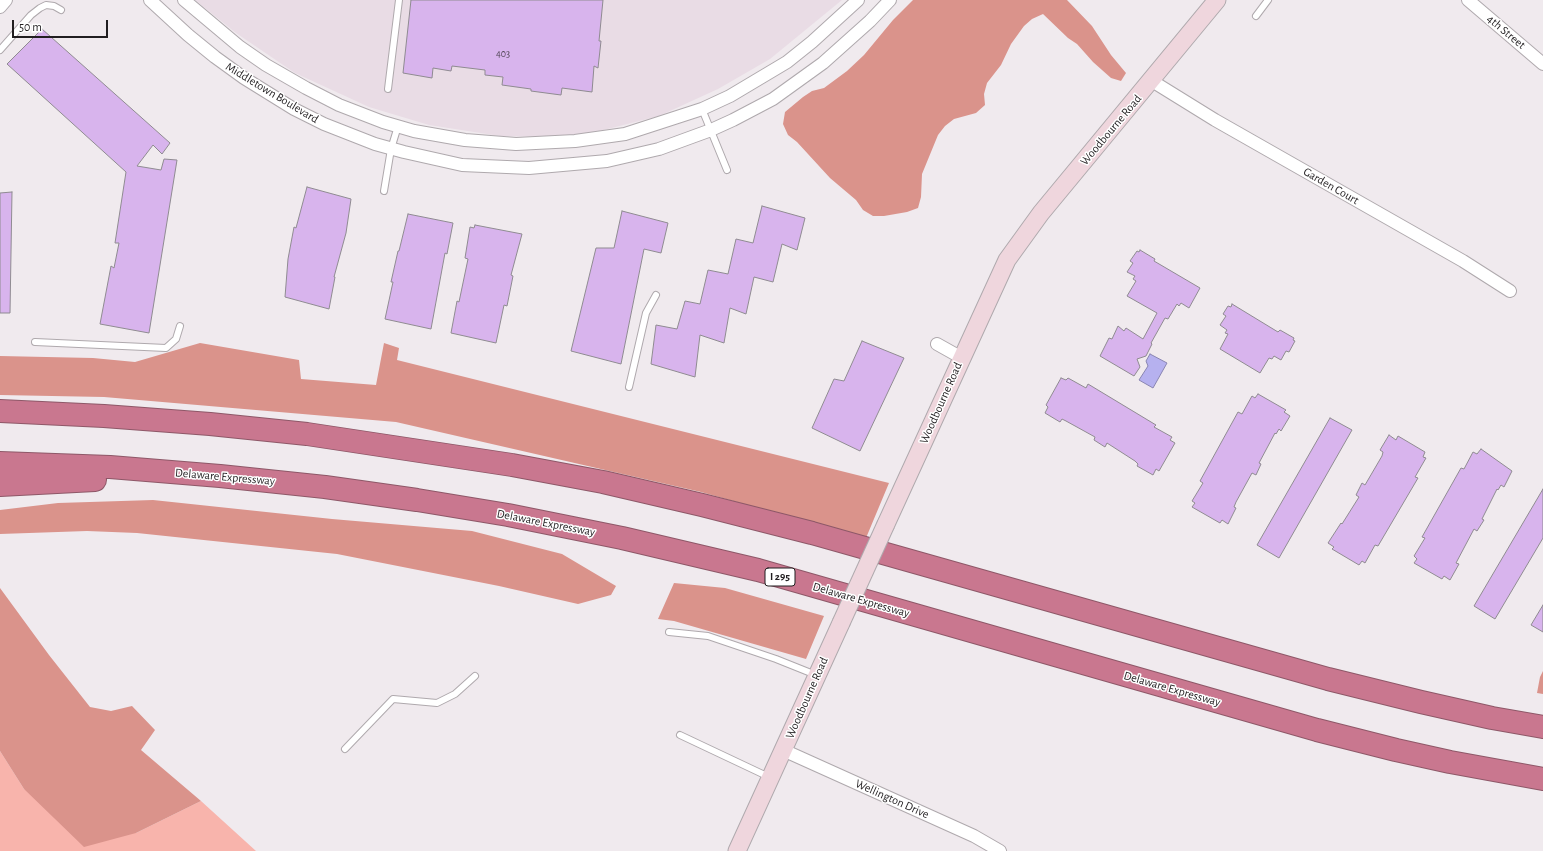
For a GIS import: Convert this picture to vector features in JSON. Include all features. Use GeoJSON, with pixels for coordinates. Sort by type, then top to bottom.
{"type":"FeatureCollection","features":[{"type":"Feature","properties":{"kind":"highway"},"geometry":{"type":"LineString","coordinates":[[0,411],[112,416],[306,434],[512,465],[604,482],[812,533],[1328,679],[1492,718],[1543,726]]}},
{"type":"Feature","properties":{"kind":"highway","name":"Delaware Expressway"},"geometry":{"type":"LineString","coordinates":[[0,462],[110,467],[220,476],[325,487],[508,515],[683,552],[758,570],[1317,730],[1450,762],[1543,779]]}},
{"type":"Feature","properties":{"kind":"highway"},"geometry":{"type":"LineString","coordinates":[[0,485],[72,480],[220,476]]}},
{"type":"Feature","properties":{"kind":"main road","name":"Woodbourne Road"},"geometry":{"type":"LineString","coordinates":[[737,851],[1007,260],[1041,213],[1152,81],[1217,0]]}},
{"type":"Feature","properties":{"kind":"street"},"geometry":{"type":"LineString","coordinates":[[0,7],[6,0]]}},
{"type":"Feature","properties":{"kind":"street","name":"Middletown Boulevard"},"geometry":{"type":"LineString","coordinates":[[150,0],[199,44],[244,78],[294,109],[324,124],[391,149],[462,165],[529,168],[606,161],[659,149],[711,130],[733,120],[766,103],[823,63],[870,21],[890,0]]}},
{"type":"Feature","properties":{"kind":"street","name":"Middletown Boulevard"},"geometry":{"type":"LineString","coordinates":[[184,0],[240,47],[306,88],[339,105],[414,131],[489,143],[533,144],[575,142],[625,134],[702,109],[736,92],[787,62],[812,42],[858,0]]}},
{"type":"Feature","properties":{"kind":"street","name":"4th Street"},"geometry":{"type":"LineString","coordinates":[[1468,0],[1543,64]]}},
{"type":"Feature","properties":{"kind":"street","name":"Garden Court"},"geometry":{"type":"LineString","coordinates":[[1152,81],[1215,120],[1456,258],[1510,291]]}},
{"type":"Feature","properties":{"kind":"street"},"geometry":{"type":"LineString","coordinates":[[937,344],[962,358]]}},
{"type":"Feature","properties":{"kind":"street","name":"Wellington Drive"},"geometry":{"type":"LineString","coordinates":[[783,750],[974,836],[1000,851]]}},
{"type":"Feature","properties":{"kind":"lane"},"geometry":{"type":"LineString","coordinates":[[388,89],[399,0]]}},
{"type":"Feature","properties":{"kind":"lane"},"geometry":{"type":"LineString","coordinates":[[1256,16],[1268,0]]}},
{"type":"Feature","properties":{"kind":"lane"},"geometry":{"type":"LineString","coordinates":[[0,50],[40,8],[54,6],[61,10]]}},
{"type":"Feature","properties":{"kind":"lane"},"geometry":{"type":"LineString","coordinates":[[702,109],[728,170]]}},
{"type":"Feature","properties":{"kind":"lane"},"geometry":{"type":"LineString","coordinates":[[384,191],[391,149],[398,126]]}},
{"type":"Feature","properties":{"kind":"lane"},"geometry":{"type":"LineString","coordinates":[[629,387],[646,313],[656,295]]}},
{"type":"Feature","properties":{"kind":"lane"},"geometry":{"type":"LineString","coordinates":[[35,342],[166,348],[176,339],[180,326]]}},
{"type":"Feature","properties":{"kind":"lane"},"geometry":{"type":"LineString","coordinates":[[669,632],[708,636],[776,659],[817,675]]}},
{"type":"Feature","properties":{"kind":"lane"},"geometry":{"type":"LineString","coordinates":[[345,749],[393,699],[437,703],[454,694],[475,676]]}},
{"type":"Feature","properties":{"kind":"lane"},"geometry":{"type":"LineString","coordinates":[[680,735],[770,778]]}},
{"type":"Feature","properties":{"kind":"shaded area"},"geometry":{"type":"Polygon","coordinates":[[[195,0],[842,0],[770,59],[718,89],[659,116],[576,137],[500,136],[429,125],[369,107],[295,73],[236,33],[195,0]]]}},
{"type":"Feature","properties":{"kind":"shaded area"},"geometry":{"type":"Polygon","coordinates":[[[913,0],[1067,0],[1092,26],[1111,55],[1126,73],[1121,81],[1111,78],[1093,62],[1077,44],[1068,38],[1043,14],[1032,19],[1024,26],[1011,44],[1001,65],[987,83],[984,94],[985,105],[976,113],[954,119],[945,126],[938,135],[922,174],[921,197],[918,208],[907,212],[884,216],[873,216],[863,210],[856,200],[830,178],[797,142],[788,135],[783,124],[785,112],[812,91],[824,88],[847,71],[864,55],[893,20],[913,0]]]}},
{"type":"Feature","properties":{"kind":"shaded area"},"geometry":{"type":"Polygon","coordinates":[[[200,343],[299,360],[301,379],[376,385],[384,343],[399,348],[397,360],[889,483],[866,538],[701,492],[396,422],[104,397],[0,395],[0,356],[93,358],[135,362],[200,343]]]}},
{"type":"Feature","properties":{"kind":"shaded area"},"geometry":{"type":"Polygon","coordinates":[[[1150,354],[1167,363],[1153,388],[1139,380],[1148,366],[1146,361],[1150,354]]]}},
{"type":"Feature","properties":{"kind":"shaded area"},"geometry":{"type":"Polygon","coordinates":[[[153,500],[332,519],[472,531],[562,554],[616,586],[611,595],[578,604],[499,586],[337,554],[137,533],[87,531],[0,534],[0,510],[58,503],[153,500]]]}},
{"type":"Feature","properties":{"kind":"shaded area"},"geometry":{"type":"Polygon","coordinates":[[[674,583],[725,588],[824,616],[806,659],[674,621],[658,619],[674,583]]]}},
{"type":"Feature","properties":{"kind":"shaded area"},"geometry":{"type":"Polygon","coordinates":[[[0,588],[49,655],[90,707],[111,711],[132,706],[155,730],[141,750],[201,801],[136,833],[84,847],[24,789],[0,751],[0,588]]]}},
{"type":"Feature","properties":{"kind":"shaded area"},"geometry":{"type":"Polygon","coordinates":[[[1543,671],[1543,694],[1537,693],[1540,677],[1543,671]]]}},
{"type":"Feature","properties":{"kind":"shaded area"},"geometry":{"type":"Polygon","coordinates":[[[0,751],[24,789],[136,833],[201,801],[256,851],[0,851],[0,751]]]}},
{"type":"Feature","properties":{"kind":"building"},"geometry":{"type":"Polygon","coordinates":[[[411,0],[603,0],[598,68],[594,66],[592,92],[562,88],[561,95],[531,91],[531,89],[502,85],[503,77],[485,75],[485,70],[452,66],[451,71],[433,68],[432,78],[403,73],[411,0]]]}},
{"type":"Feature","properties":{"kind":"building"},"geometry":{"type":"Polygon","coordinates":[[[42,29],[170,143],[162,154],[153,145],[137,166],[161,170],[164,159],[177,160],[149,333],[100,324],[111,266],[114,268],[119,243],[115,243],[126,172],[7,64],[42,29]]]}},
{"type":"Feature","properties":{"kind":"building"},"geometry":{"type":"Polygon","coordinates":[[[307,187],[351,199],[346,233],[334,277],[329,309],[285,297],[288,259],[294,227],[296,228],[307,187]]]}},
{"type":"Feature","properties":{"kind":"building"},"geometry":{"type":"Polygon","coordinates":[[[12,192],[10,313],[0,313],[0,193],[12,192]]]}},
{"type":"Feature","properties":{"kind":"building"},"geometry":{"type":"Polygon","coordinates":[[[762,206],[805,218],[797,250],[782,244],[773,282],[754,277],[746,314],[730,308],[724,343],[700,335],[695,377],[651,364],[656,325],[677,329],[685,301],[700,304],[708,270],[728,274],[736,239],[753,243],[762,206]]]}},
{"type":"Feature","properties":{"kind":"building"},"geometry":{"type":"Polygon","coordinates":[[[622,211],[668,223],[661,253],[644,249],[621,364],[571,351],[596,248],[614,248],[622,211]]]}},
{"type":"Feature","properties":{"kind":"building"},"geometry":{"type":"Polygon","coordinates":[[[408,214],[453,223],[447,254],[445,253],[431,329],[385,319],[393,282],[391,282],[408,214]]]}},
{"type":"Feature","properties":{"kind":"building"},"geometry":{"type":"Polygon","coordinates":[[[475,225],[522,234],[511,275],[513,276],[507,306],[504,305],[496,343],[451,333],[457,301],[459,302],[468,259],[465,258],[470,227],[474,228],[475,225]]]}},
{"type":"Feature","properties":{"kind":"building"},"geometry":{"type":"Polygon","coordinates":[[[1140,250],[1155,259],[1154,261],[1200,288],[1189,308],[1181,303],[1179,306],[1177,304],[1168,319],[1165,318],[1151,343],[1152,344],[1146,356],[1137,359],[1140,367],[1134,376],[1100,356],[1109,338],[1112,339],[1118,326],[1124,331],[1126,328],[1143,339],[1157,313],[1127,296],[1136,281],[1133,279],[1135,276],[1127,272],[1133,263],[1130,261],[1137,251],[1139,252],[1140,250]]]}},
{"type":"Feature","properties":{"kind":"building"},"geometry":{"type":"Polygon","coordinates":[[[1232,304],[1278,332],[1280,330],[1294,338],[1293,340],[1295,341],[1289,352],[1286,351],[1281,360],[1274,356],[1272,359],[1269,358],[1260,373],[1220,349],[1228,334],[1225,333],[1227,330],[1220,325],[1226,316],[1223,314],[1228,306],[1231,307],[1232,304]]]}},
{"type":"Feature","properties":{"kind":"building"},"geometry":{"type":"Polygon","coordinates":[[[862,341],[904,358],[860,451],[812,428],[834,379],[844,381],[862,341]]]}},
{"type":"Feature","properties":{"kind":"building"},"geometry":{"type":"Polygon","coordinates":[[[1061,378],[1066,380],[1068,378],[1086,388],[1088,384],[1156,425],[1154,427],[1172,437],[1170,440],[1175,443],[1159,471],[1156,469],[1153,475],[1137,466],[1138,464],[1135,461],[1107,443],[1105,447],[1094,440],[1095,437],[1062,419],[1060,422],[1045,413],[1048,407],[1046,405],[1061,378]]]}},
{"type":"Feature","properties":{"kind":"building"},"geometry":{"type":"Polygon","coordinates":[[[1258,394],[1286,410],[1284,412],[1290,416],[1281,431],[1279,429],[1276,434],[1275,433],[1259,463],[1261,464],[1256,475],[1252,473],[1236,502],[1234,507],[1236,508],[1228,524],[1222,520],[1220,523],[1192,507],[1195,503],[1192,501],[1203,483],[1200,481],[1238,412],[1242,414],[1252,396],[1255,398],[1258,394]]]}},
{"type":"Feature","properties":{"kind":"building"},"geometry":{"type":"Polygon","coordinates":[[[1330,418],[1352,430],[1279,558],[1257,545],[1330,418]]]}},
{"type":"Feature","properties":{"kind":"building"},"geometry":{"type":"Polygon","coordinates":[[[1389,435],[1396,440],[1398,436],[1425,452],[1423,457],[1426,458],[1415,477],[1418,478],[1378,546],[1375,545],[1365,563],[1362,561],[1359,565],[1332,549],[1334,547],[1328,543],[1359,497],[1356,495],[1362,483],[1365,485],[1382,456],[1383,452],[1380,450],[1389,435]]]}},
{"type":"Feature","properties":{"kind":"building"},"geometry":{"type":"Polygon","coordinates":[[[1481,449],[1512,471],[1504,487],[1501,485],[1498,490],[1497,489],[1482,519],[1484,520],[1477,531],[1474,529],[1456,563],[1459,564],[1450,580],[1444,576],[1442,579],[1414,563],[1417,559],[1414,556],[1425,538],[1422,537],[1461,468],[1464,469],[1473,452],[1477,454],[1481,449]]]}},
{"type":"Feature","properties":{"kind":"building"},"geometry":{"type":"Polygon","coordinates":[[[1543,489],[1543,538],[1495,619],[1474,606],[1543,489]]]}},
{"type":"Feature","properties":{"kind":"building"},"geometry":{"type":"Polygon","coordinates":[[[1543,605],[1543,632],[1531,625],[1543,605]]]}}]}
